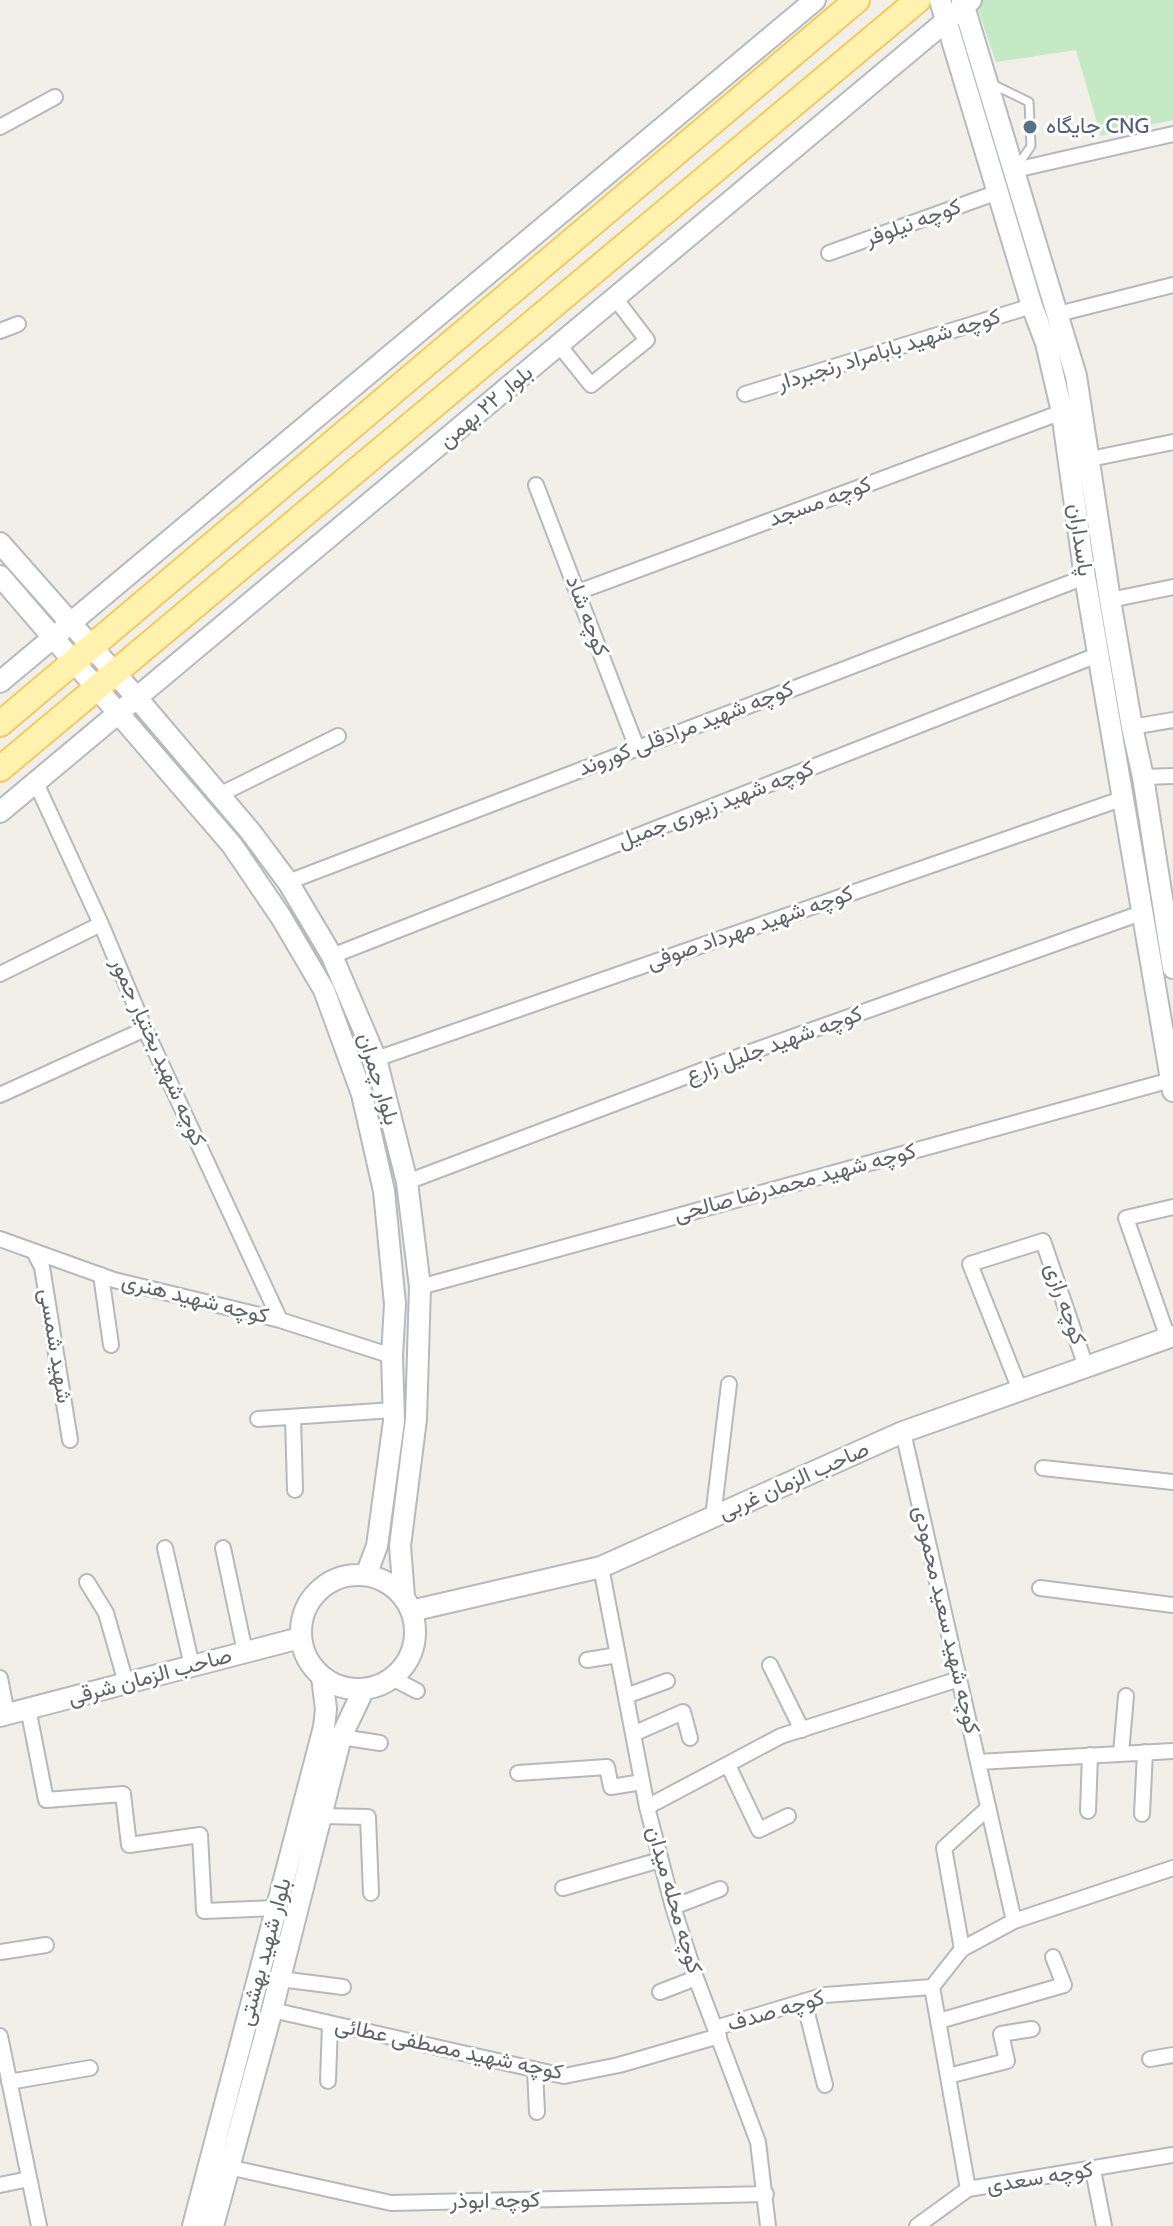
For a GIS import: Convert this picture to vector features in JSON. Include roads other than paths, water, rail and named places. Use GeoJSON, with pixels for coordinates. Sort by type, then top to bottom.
{"type":"FeatureCollection","features":[{"type":"Feature","properties":{"kind":"main road"},"geometry":{"type":"LineString","coordinates":[[0,682],[815,0]]}},
{"type":"Feature","properties":{"kind":"main road"},"geometry":{"type":"LineString","coordinates":[[0,724],[857,0]]}},
{"type":"Feature","properties":{"kind":"main road","name":"بلوار ۲۲ بهمن"},"geometry":{"type":"LineString","coordinates":[[0,769],[918,0]]}},
{"type":"Feature","properties":{"kind":"main road","name":"پاسداران"},"geometry":{"type":"LineString","coordinates":[[940,0],[1032,306],[1046,343],[1062,412],[1085,577],[1124,798],[1160,909],[1173,968]]}},
{"type":"Feature","properties":{"kind":"main road","name":"بلوار ۲۲ بهمن"},"geometry":{"type":"LineString","coordinates":[[0,812],[966,2]]}},
{"type":"Feature","properties":{"kind":"main road","name":"پاسداران"},"geometry":{"type":"LineString","coordinates":[[966,2],[987,82],[1076,376],[1110,600],[1143,777],[1160,909],[1172,1085]]}},
{"type":"Feature","properties":{"kind":"main road"},"geometry":{"type":"LineString","coordinates":[[0,543],[72,622],[84,654]]}},
{"type":"Feature","properties":{"kind":"main road"},"geometry":{"type":"LineString","coordinates":[[0,576],[54,637],[84,654]]}},
{"type":"Feature","properties":{"kind":"main road","name":"بلوار چمران"},"geometry":{"type":"LineString","coordinates":[[84,654],[107,680],[137,698],[288,882],[332,956],[376,1059],[407,1182],[420,1287],[416,1419],[400,1546],[408,1604]]}},
{"type":"Feature","properties":{"kind":"main road","name":"بلوار چمران"},"geometry":{"type":"LineString","coordinates":[[107,680],[120,713],[232,845],[281,917],[324,990],[362,1094],[384,1191],[395,1304],[392,1356],[394,1410],[377,1546],[366,1575]]}},
{"type":"Feature","properties":{"kind":"main road","name":"صاحب الزمان غربی"},"geometry":{"type":"LineString","coordinates":[[408,1604],[601,1567],[903,1432],[1170,1337]]}},
{"type":"Feature","properties":{"kind":"main road"},"geometry":{"type":"LineString","coordinates":[[351,1575],[366,1575],[394,1587],[408,1604],[415,1640],[411,1655],[392,1678],[379,1685],[349,1689],[322,1677],[304,1653],[300,1623],[305,1609],[323,1585],[351,1575]]}},
{"type":"Feature","properties":{"kind":"main road","name":"صاحب الزمان شرقی"},"geometry":{"type":"LineString","coordinates":[[4,1715],[300,1638]]}},
{"type":"Feature","properties":{"kind":"main road","name":"بلوار شهید بهشتی"},"geometry":{"type":"LineString","coordinates":[[193,2226],[324,1727],[326,1709],[322,1677]]}},
{"type":"Feature","properties":{"kind":"main road","name":"بلوار شهید بهشتی"},"geometry":{"type":"LineString","coordinates":[[213,2226],[341,1737],[364,1689]]}},
{"type":"Feature","properties":{"kind":"street"},"geometry":{"type":"LineString","coordinates":[[0,127],[55,97]]}},
{"type":"Feature","properties":{"kind":"street"},"geometry":{"type":"LineString","coordinates":[[1015,170],[1173,134]]}},
{"type":"Feature","properties":{"kind":"street","name":"کوچه نیلوفر"},"geometry":{"type":"LineString","coordinates":[[829,253],[998,192]]}},
{"type":"Feature","properties":{"kind":"street"},"geometry":{"type":"LineString","coordinates":[[1058,314],[1173,285]]}},
{"type":"Feature","properties":{"kind":"street"},"geometry":{"type":"LineString","coordinates":[[559,345],[591,385],[647,340],[615,298]]}},
{"type":"Feature","properties":{"kind":"street","name":"کوچه شهید بابامراد رنجبردار"},"geometry":{"type":"LineString","coordinates":[[745,394],[1032,306]]}},
{"type":"Feature","properties":{"kind":"street"},"geometry":{"type":"LineString","coordinates":[[0,331],[18,324]]}},
{"type":"Feature","properties":{"kind":"street","name":"کوچه مسجد"},"geometry":{"type":"LineString","coordinates":[[578,592],[1062,412]]}},
{"type":"Feature","properties":{"kind":"street"},"geometry":{"type":"LineString","coordinates":[[1090,459],[1173,442]]}},
{"type":"Feature","properties":{"kind":"street","name":"کوچه شاد"},"geometry":{"type":"LineString","coordinates":[[536,485],[637,748]]}},
{"type":"Feature","properties":{"kind":"street","name":"کوچه شهید مرادقلی کوروند"},"geometry":{"type":"LineString","coordinates":[[288,882],[1085,577]]}},
{"type":"Feature","properties":{"kind":"street"},"geometry":{"type":"LineString","coordinates":[[1110,600],[1173,587]]}},
{"type":"Feature","properties":{"kind":"street","name":"کوچه شهید زیوری جمیل"},"geometry":{"type":"LineString","coordinates":[[332,956],[1100,654]]}},
{"type":"Feature","properties":{"kind":"street"},"geometry":{"type":"LineString","coordinates":[[1132,727],[1173,720]]}},
{"type":"Feature","properties":{"kind":"street"},"geometry":{"type":"LineString","coordinates":[[219,795],[338,736]]}},
{"type":"Feature","properties":{"kind":"street"},"geometry":{"type":"LineString","coordinates":[[1143,777],[1173,776]]}},
{"type":"Feature","properties":{"kind":"street","name":"کوچه شهید بختیار جمور"},"geometry":{"type":"LineString","coordinates":[[36,783],[145,1029],[280,1320]]}},
{"type":"Feature","properties":{"kind":"street","name":"کوچه شهید مهرداد صوفی"},"geometry":{"type":"LineString","coordinates":[[376,1059],[1124,798]]}},
{"type":"Feature","properties":{"kind":"street","name":"کوچه شهید جلیل زارع"},"geometry":{"type":"LineString","coordinates":[[407,1182],[756,1050],[1160,909]]}},
{"type":"Feature","properties":{"kind":"street"},"geometry":{"type":"LineString","coordinates":[[0,974],[101,924]]}},
{"type":"Feature","properties":{"kind":"street"},"geometry":{"type":"LineString","coordinates":[[0,1095],[145,1029]]}},
{"type":"Feature","properties":{"kind":"street","name":"کوچه شهید محمدرضا صالحی"},"geometry":{"type":"LineString","coordinates":[[420,1287],[1172,1085]]}},
{"type":"Feature","properties":{"kind":"street"},"geometry":{"type":"LineString","coordinates":[[1170,1337],[1126,1218],[1173,1207]]}},
{"type":"Feature","properties":{"kind":"street","name":"کوچه شهید هنری"},"geometry":{"type":"LineString","coordinates":[[0,1239],[101,1275],[280,1320],[392,1356]]}},
{"type":"Feature","properties":{"kind":"street","name":"کوچه رازی"},"geometry":{"type":"LineString","coordinates":[[1020,1390],[970,1264],[1043,1241],[1086,1367]]}},
{"type":"Feature","properties":{"kind":"street"},"geometry":{"type":"LineString","coordinates":[[0,1251],[18,1247]]}},
{"type":"Feature","properties":{"kind":"street","name":"شهید شمسی"},"geometry":{"type":"LineString","coordinates":[[34,1252],[42,1267],[70,1440]]}},
{"type":"Feature","properties":{"kind":"street"},"geometry":{"type":"LineString","coordinates":[[101,1275],[111,1345]]}},
{"type":"Feature","properties":{"kind":"street"},"geometry":{"type":"LineString","coordinates":[[713,1517],[729,1384]]}},
{"type":"Feature","properties":{"kind":"street"},"geometry":{"type":"LineString","coordinates":[[258,1419],[394,1410]]}},
{"type":"Feature","properties":{"kind":"street"},"geometry":{"type":"LineString","coordinates":[[293,1417],[295,1490]]}},
{"type":"Feature","properties":{"kind":"street","name":"کوچه شهید سعید محمودی"},"geometry":{"type":"LineString","coordinates":[[903,1432],[1014,1921]]}},
{"type":"Feature","properties":{"kind":"street"},"geometry":{"type":"LineString","coordinates":[[1043,1468],[1173,1482]]}},
{"type":"Feature","properties":{"kind":"street"},"geometry":{"type":"LineString","coordinates":[[165,1548],[192,1666]]}},
{"type":"Feature","properties":{"kind":"street"},"geometry":{"type":"LineString","coordinates":[[223,1548],[245,1652]]}},
{"type":"Feature","properties":{"kind":"street","name":"کوچه محله میدان"},"geometry":{"type":"LineString","coordinates":[[601,1567],[660,1860],[696,1978],[758,2142],[768,2226]]}},
{"type":"Feature","properties":{"kind":"street"},"geometry":{"type":"LineString","coordinates":[[87,1582],[106,1613],[126,1683]]}},
{"type":"Feature","properties":{"kind":"street"},"geometry":{"type":"LineString","coordinates":[[1040,1588],[1173,1605]]}},
{"type":"Feature","properties":{"kind":"street"},"geometry":{"type":"LineString","coordinates":[[587,1660],[618,1655]]}},
{"type":"Feature","properties":{"kind":"street"},"geometry":{"type":"LineString","coordinates":[[770,1665],[802,1730]]}},
{"type":"Feature","properties":{"kind":"street"},"geometry":{"type":"LineString","coordinates":[[0,1678],[4,1715]]}},
{"type":"Feature","properties":{"kind":"street"},"geometry":{"type":"LineString","coordinates":[[392,1678],[417,1691]]}},
{"type":"Feature","properties":{"kind":"street"},"geometry":{"type":"LineString","coordinates":[[647,1807],[781,1736],[959,1679]]}},
{"type":"Feature","properties":{"kind":"street"},"geometry":{"type":"LineString","coordinates":[[626,1696],[667,1681]]}},
{"type":"Feature","properties":{"kind":"street"},"geometry":{"type":"LineString","coordinates":[[1121,1753],[1126,1696]]}},
{"type":"Feature","properties":{"kind":"street"},"geometry":{"type":"LineString","coordinates":[[28,1708],[46,1800],[123,1794],[129,1845],[200,1835],[204,1911],[276,1908]]}},
{"type":"Feature","properties":{"kind":"street"},"geometry":{"type":"LineString","coordinates":[[633,1734],[683,1712],[690,1738]]}},
{"type":"Feature","properties":{"kind":"street"},"geometry":{"type":"LineString","coordinates":[[341,1737],[380,1743]]}},
{"type":"Feature","properties":{"kind":"street"},"geometry":{"type":"LineString","coordinates":[[978,1762],[1173,1751]]}},
{"type":"Feature","properties":{"kind":"street"},"geometry":{"type":"LineString","coordinates":[[1142,1814],[1145,1752]]}},
{"type":"Feature","properties":{"kind":"street"},"geometry":{"type":"LineString","coordinates":[[1088,1811],[1090,1755]]}},
{"type":"Feature","properties":{"kind":"street"},"geometry":{"type":"LineString","coordinates":[[728,1765],[759,1830],[788,1816]]}},
{"type":"Feature","properties":{"kind":"street"},"geometry":{"type":"LineString","coordinates":[[518,1773],[607,1767],[611,1787],[642,1782]]}},
{"type":"Feature","properties":{"kind":"street"},"geometry":{"type":"LineString","coordinates":[[962,1949],[944,1848],[988,1808]]}},
{"type":"Feature","properties":{"kind":"street"},"geometry":{"type":"LineString","coordinates":[[321,1816],[368,1817],[371,1893]]}},
{"type":"Feature","properties":{"kind":"street"},"geometry":{"type":"LineString","coordinates":[[563,1888],[660,1860]]}},
{"type":"Feature","properties":{"kind":"street"},"geometry":{"type":"LineString","coordinates":[[968,2189],[932,1987],[962,1949],[1014,1921],[1173,1868]]}},
{"type":"Feature","properties":{"kind":"street"},"geometry":{"type":"LineString","coordinates":[[673,1907],[720,1889]]}},
{"type":"Feature","properties":{"kind":"street"},"geometry":{"type":"LineString","coordinates":[[0,1952],[46,1945]]}},
{"type":"Feature","properties":{"kind":"street"},"geometry":{"type":"LineString","coordinates":[[939,2021],[1064,1985],[1053,1957]]}},
{"type":"Feature","properties":{"kind":"street"},"geometry":{"type":"LineString","coordinates":[[660,1992],[696,1978]]}},
{"type":"Feature","properties":{"kind":"street"},"geometry":{"type":"LineString","coordinates":[[280,1979],[343,1987]]}},
{"type":"Feature","properties":{"kind":"street","name":"کوچه صدف"},"geometry":{"type":"LineString","coordinates":[[717,2032],[825,1995],[932,1987]]}},
{"type":"Feature","properties":{"kind":"street"},"geometry":{"type":"LineString","coordinates":[[804,2001],[825,2085]]}},
{"type":"Feature","properties":{"kind":"street","name":"کوچه شهید مصطفی عطائی"},"geometry":{"type":"LineString","coordinates":[[272,2010],[564,2076],[619,2065],[717,2032]]}},
{"type":"Feature","properties":{"kind":"street"},"geometry":{"type":"LineString","coordinates":[[328,2081],[330,2024]]}},
{"type":"Feature","properties":{"kind":"street"},"geometry":{"type":"LineString","coordinates":[[948,2076],[1007,2061],[1001,2034],[1032,2029]]}},
{"type":"Feature","properties":{"kind":"street"},"geometry":{"type":"LineString","coordinates":[[0,2036],[39,2226]]}},
{"type":"Feature","properties":{"kind":"street"},"geometry":{"type":"LineString","coordinates":[[1150,2059],[1173,2055]]}},
{"type":"Feature","properties":{"kind":"street"},"geometry":{"type":"LineString","coordinates":[[9,2082],[90,2068]]}},
{"type":"Feature","properties":{"kind":"street"},"geometry":{"type":"LineString","coordinates":[[535,2070],[537,2112]]}},
{"type":"Feature","properties":{"kind":"street","name":"کوچه سعدی"},"geometry":{"type":"LineString","coordinates":[[917,2226],[968,2189],[1173,2155]]}},
{"type":"Feature","properties":{"kind":"street","name":"کوچه ابوذر"},"geometry":{"type":"LineString","coordinates":[[228,2167],[391,2203],[766,2194]]}},
{"type":"Feature","properties":{"kind":"street"},"geometry":{"type":"LineString","coordinates":[[1093,2170],[1104,2226]]}},
{"type":"Feature","properties":{"kind":"street"},"geometry":{"type":"LineString","coordinates":[[0,2185],[29,2179]]}},
{"type":"Feature","properties":{"kind":"lane"},"geometry":{"type":"LineString","coordinates":[[987,82],[1029,102],[1031,146],[1015,170]]}},
{"type":"Feature","properties":{"kind":"place","name":"جایگاه CNG"},"geometry":{"type":"Point","coordinates":[1030,127]}}]}
